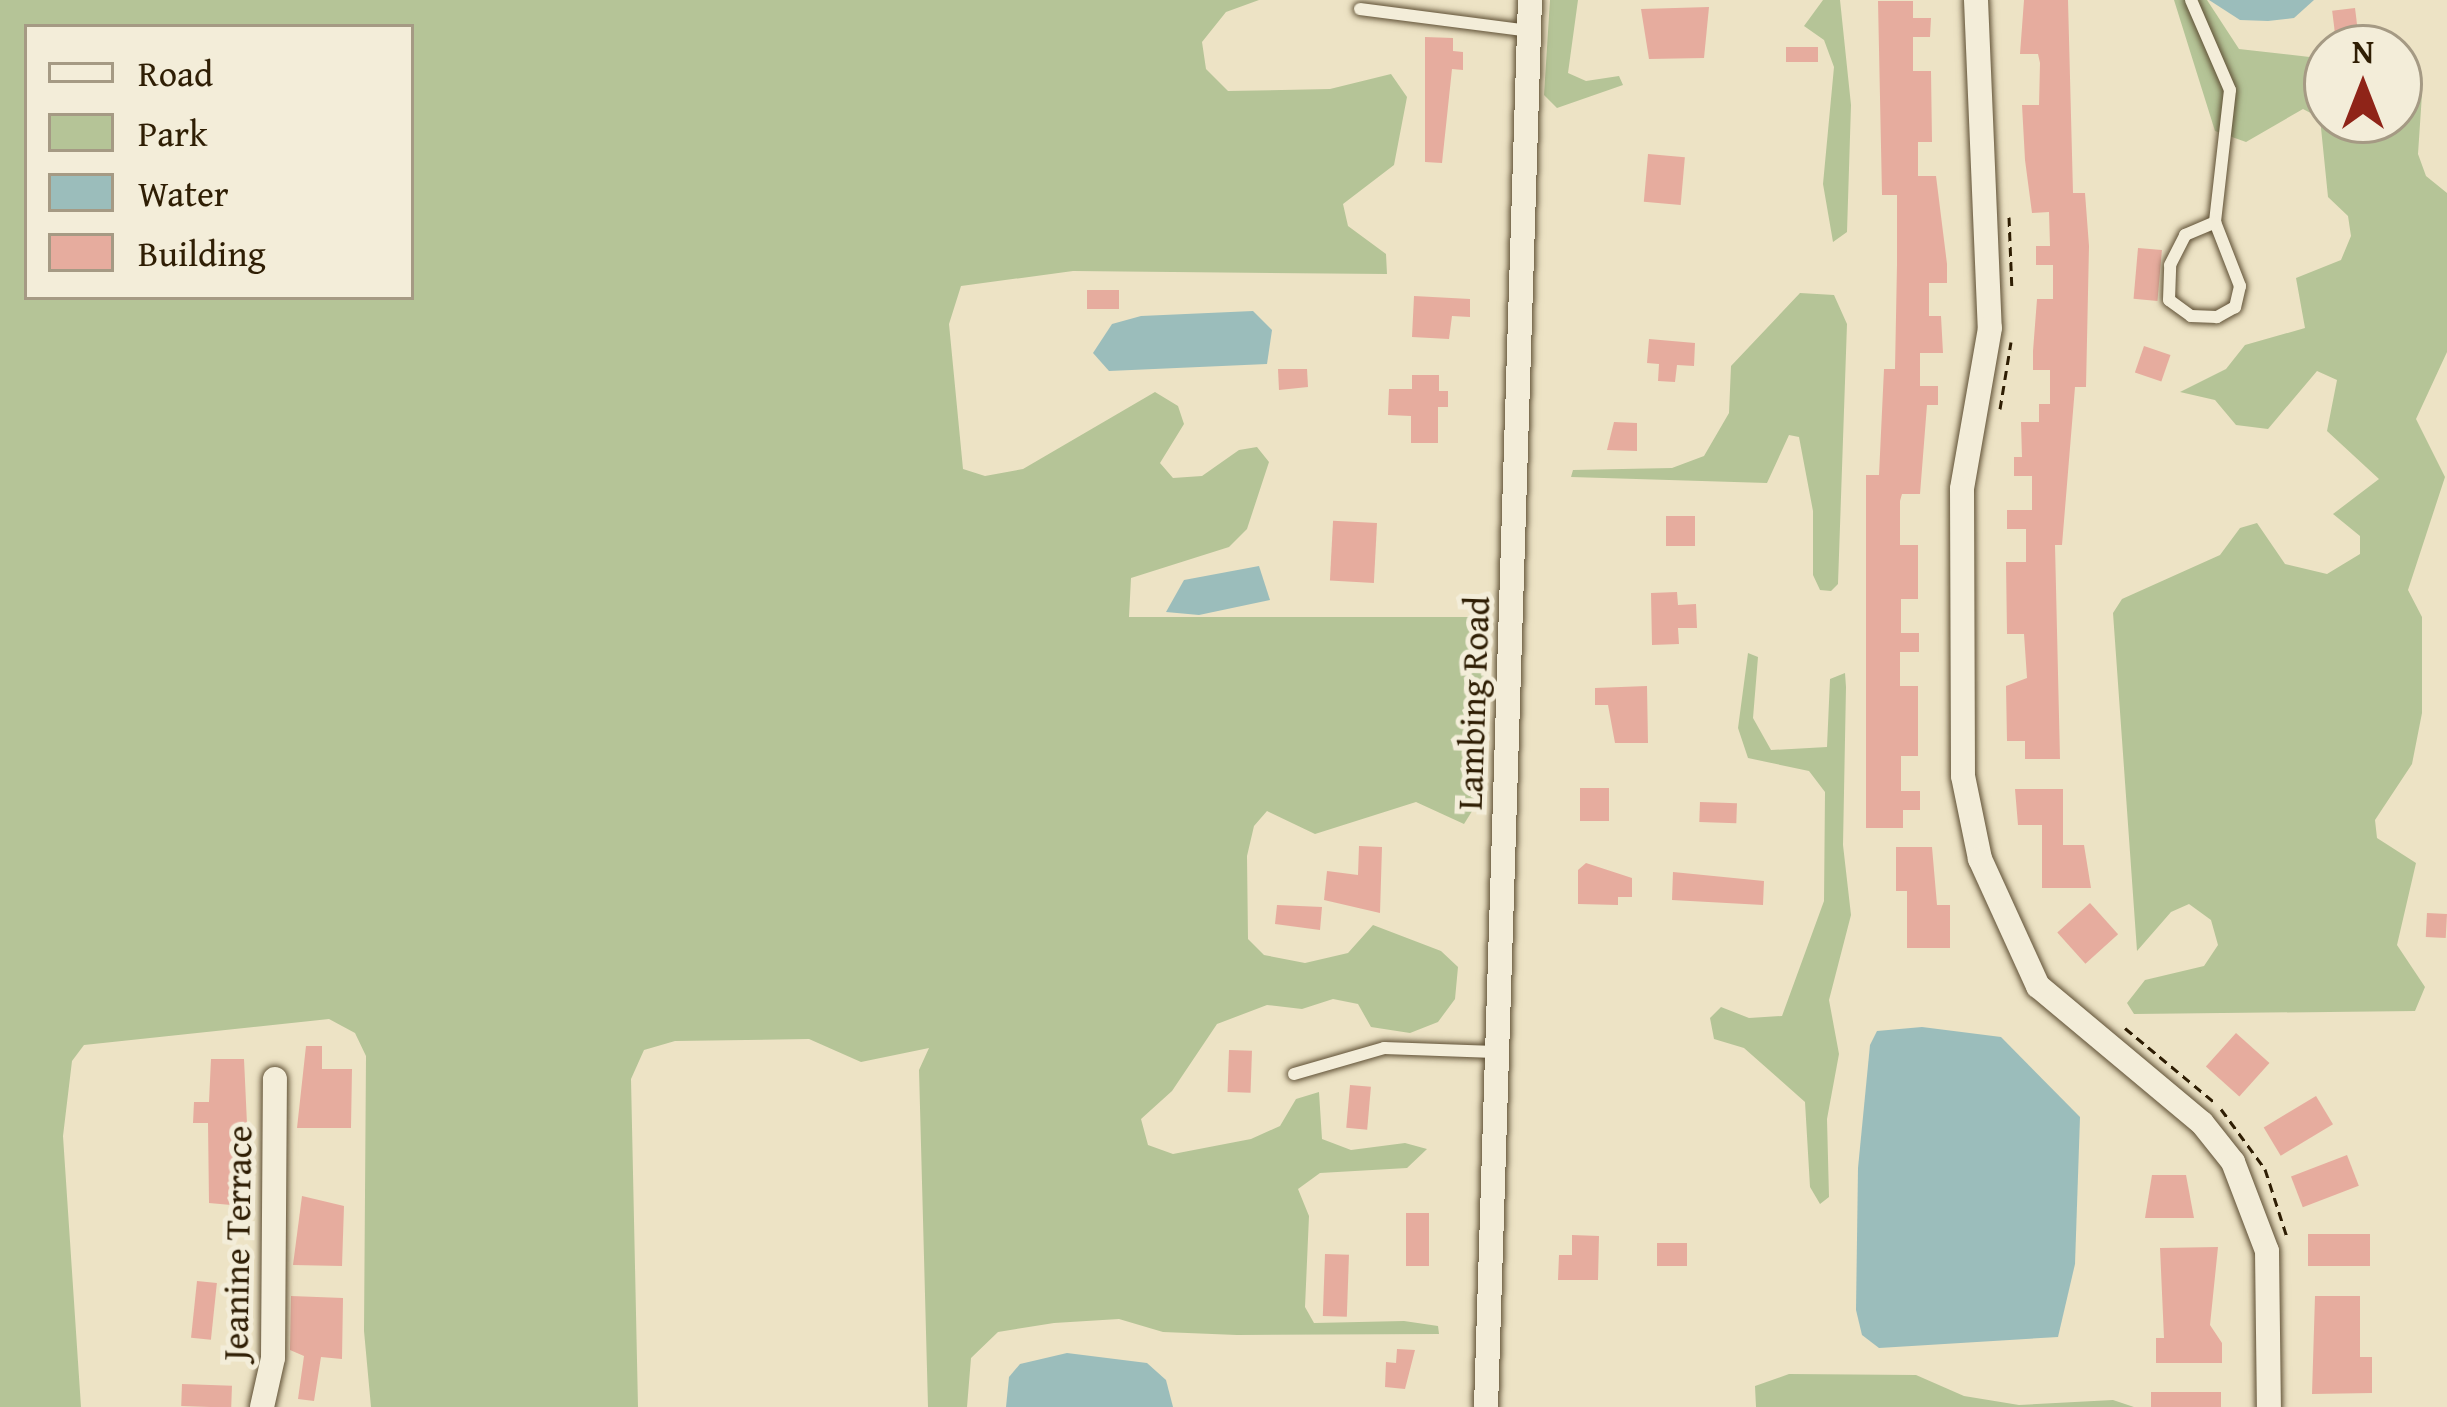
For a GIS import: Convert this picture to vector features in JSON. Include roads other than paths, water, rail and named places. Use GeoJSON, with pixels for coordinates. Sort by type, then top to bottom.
{"type":"FeatureCollection","features":[{"type":"Feature","properties":{"kind":"street","name":"Lambing Road"},"geometry":{"type":"LineString","coordinates":[[1486,1407],[1530,0]]}},
{"type":"Feature","properties":{"kind":"street"},"geometry":{"type":"LineString","coordinates":[[1976,0],[1990,328],[1962,489],[1963,728],[1980,859],[2038,986],[2202,1123],[2233,1162],[2267,1251],[2269,1407]]}},
{"type":"Feature","properties":{"kind":"street","name":"Jeanine Terrace"},"geometry":{"type":"LineString","coordinates":[[262,1407],[273,1358],[275,1079]]}},
{"type":"Feature","properties":{"kind":"lane"},"geometry":{"type":"LineString","coordinates":[[2192,0],[2230,90],[2215,222],[2236,266],[2235,307],[2191,316],[2169,300],[2170,265],[2185,235],[2215,222]]}},
{"type":"Feature","properties":{"kind":"lane"},"geometry":{"type":"LineString","coordinates":[[1360,9],[1528,31]]}},
{"type":"Feature","properties":{"kind":"lane"},"geometry":{"type":"LineString","coordinates":[[1294,1074],[1384,1048],[1495,1052]]}},
{"type":"Feature","properties":{"kind":"water"},"geometry":{"type":"Polygon","coordinates":[[[2209,0],[2314,0],[2294,18],[2268,21],[2240,20],[2209,0]]]}},
{"type":"Feature","properties":{"kind":"water"},"geometry":{"type":"Polygon","coordinates":[[[1253,311],[1272,330],[1267,364],[1109,371],[1093,353],[1112,324],[1141,316],[1253,311]]]}},
{"type":"Feature","properties":{"kind":"water"},"geometry":{"type":"Polygon","coordinates":[[[1259,566],[1270,600],[1199,615],[1166,612],[1184,580],[1259,566]]]}},
{"type":"Feature","properties":{"kind":"water"},"geometry":{"type":"Polygon","coordinates":[[[1922,1027],[2001,1037],[2080,1117],[2075,1264],[2058,1337],[1879,1348],[1862,1335],[1856,1310],[1858,1168],[1870,1045],[1877,1031],[1922,1027]]]}},
{"type":"Feature","properties":{"kind":"water"},"geometry":{"type":"Polygon","coordinates":[[[1067,1353],[1147,1363],[1166,1380],[1173,1407],[1006,1407],[1009,1377],[1020,1364],[1067,1353]]]}}]}
